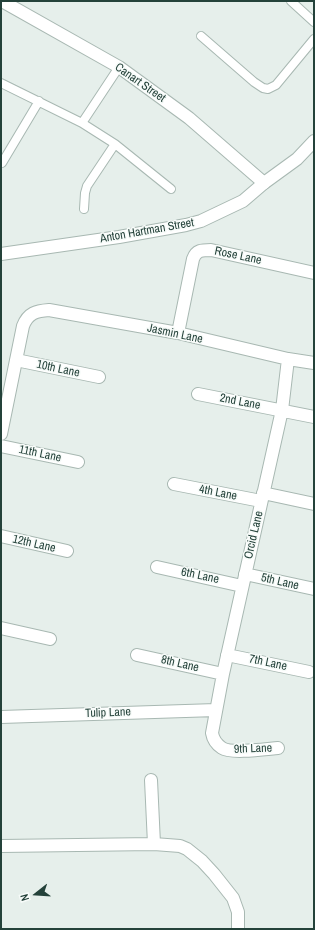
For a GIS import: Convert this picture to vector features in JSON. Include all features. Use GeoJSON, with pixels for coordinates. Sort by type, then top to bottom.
{"type":"FeatureCollection","features":[{"type":"Feature","properties":{"kind":"street","name":"Canart Street"},"geometry":{"type":"LineString","coordinates":[[2,1],[119,67],[189,118],[264,183]]}},
{"type":"Feature","properties":{"kind":"street","name":"Anton Hartman Street"},"geometry":{"type":"LineString","coordinates":[[1,254],[119,237],[202,221],[243,201],[264,183],[297,159],[314,141]]}},
{"type":"Feature","properties":{"kind":"street","name":"Rose Lane"},"geometry":{"type":"LineString","coordinates":[[178,333],[193,259],[200,251],[210,250],[314,273]]}},
{"type":"Feature","properties":{"kind":"street","name":"Jasmin Lane"},"geometry":{"type":"LineString","coordinates":[[16,360],[24,322],[28,316],[35,312],[40,310],[49,310],[178,333],[288,359],[314,363]]}},
{"type":"Feature","properties":{"kind":"street","name":"Orcid Lane"},"geometry":{"type":"LineString","coordinates":[[216,710],[282,410],[288,359]]}},
{"type":"Feature","properties":{"kind":"street","name":"10th Lane"},"geometry":{"type":"LineString","coordinates":[[16,360],[99,377]]}},
{"type":"Feature","properties":{"kind":"street"},"geometry":{"type":"LineString","coordinates":[[1,434],[16,360]]}},
{"type":"Feature","properties":{"kind":"street","name":"2nd Lane"},"geometry":{"type":"LineString","coordinates":[[198,394],[314,417]]}},
{"type":"Feature","properties":{"kind":"street","name":"11th Lane"},"geometry":{"type":"LineString","coordinates":[[1,446],[78,462]]}},
{"type":"Feature","properties":{"kind":"street","name":"4th Lane"},"geometry":{"type":"LineString","coordinates":[[174,484],[314,504]]}},
{"type":"Feature","properties":{"kind":"street","name":"12th Lane"},"geometry":{"type":"LineString","coordinates":[[1,536],[67,552]]}},
{"type":"Feature","properties":{"kind":"street","name":"6th Lane"},"geometry":{"type":"LineString","coordinates":[[157,567],[244,580]]}},
{"type":"Feature","properties":{"kind":"street","name":"5th Lane"},"geometry":{"type":"LineString","coordinates":[[244,580],[314,589]]}},
{"type":"Feature","properties":{"kind":"street"},"geometry":{"type":"LineString","coordinates":[[1,628],[50,639]]}},
{"type":"Feature","properties":{"kind":"street","name":"8th Lane"},"geometry":{"type":"LineString","coordinates":[[137,655],[223,674]]}},
{"type":"Feature","properties":{"kind":"street","name":"7th Lane"},"geometry":{"type":"LineString","coordinates":[[227,655],[309,672]]}},
{"type":"Feature","properties":{"kind":"street","name":"Tulip Lane"},"geometry":{"type":"LineString","coordinates":[[1,717],[216,710]]}},
{"type":"Feature","properties":{"kind":"street","name":"9th Lane"},"geometry":{"type":"LineString","coordinates":[[216,710],[212,733],[214,740],[223,749],[231,751],[278,748]]}},
{"type":"Feature","properties":{"kind":"street"},"geometry":{"type":"LineString","coordinates":[[151,780],[154,844]]}},
{"type":"Feature","properties":{"kind":"street"},"geometry":{"type":"LineString","coordinates":[[1,846],[154,844],[180,846],[202,861],[234,898],[238,912],[238,929]]}},
{"type":"Feature","properties":{"kind":"lane"},"geometry":{"type":"LineString","coordinates":[[290,1],[314,22]]}},
{"type":"Feature","properties":{"kind":"lane"},"geometry":{"type":"LineString","coordinates":[[202,36],[254,82],[263,88],[268,89],[276,85],[314,40]]}},
{"type":"Feature","properties":{"kind":"lane"},"geometry":{"type":"LineString","coordinates":[[82,123],[119,67]]}},
{"type":"Feature","properties":{"kind":"lane"},"geometry":{"type":"LineString","coordinates":[[1,83],[82,123],[114,144],[171,189]]}},
{"type":"Feature","properties":{"kind":"lane"},"geometry":{"type":"LineString","coordinates":[[2,163],[39,101]]}},
{"type":"Feature","properties":{"kind":"lane"},"geometry":{"type":"LineString","coordinates":[[84,209],[87,186],[114,144]]}}]}
